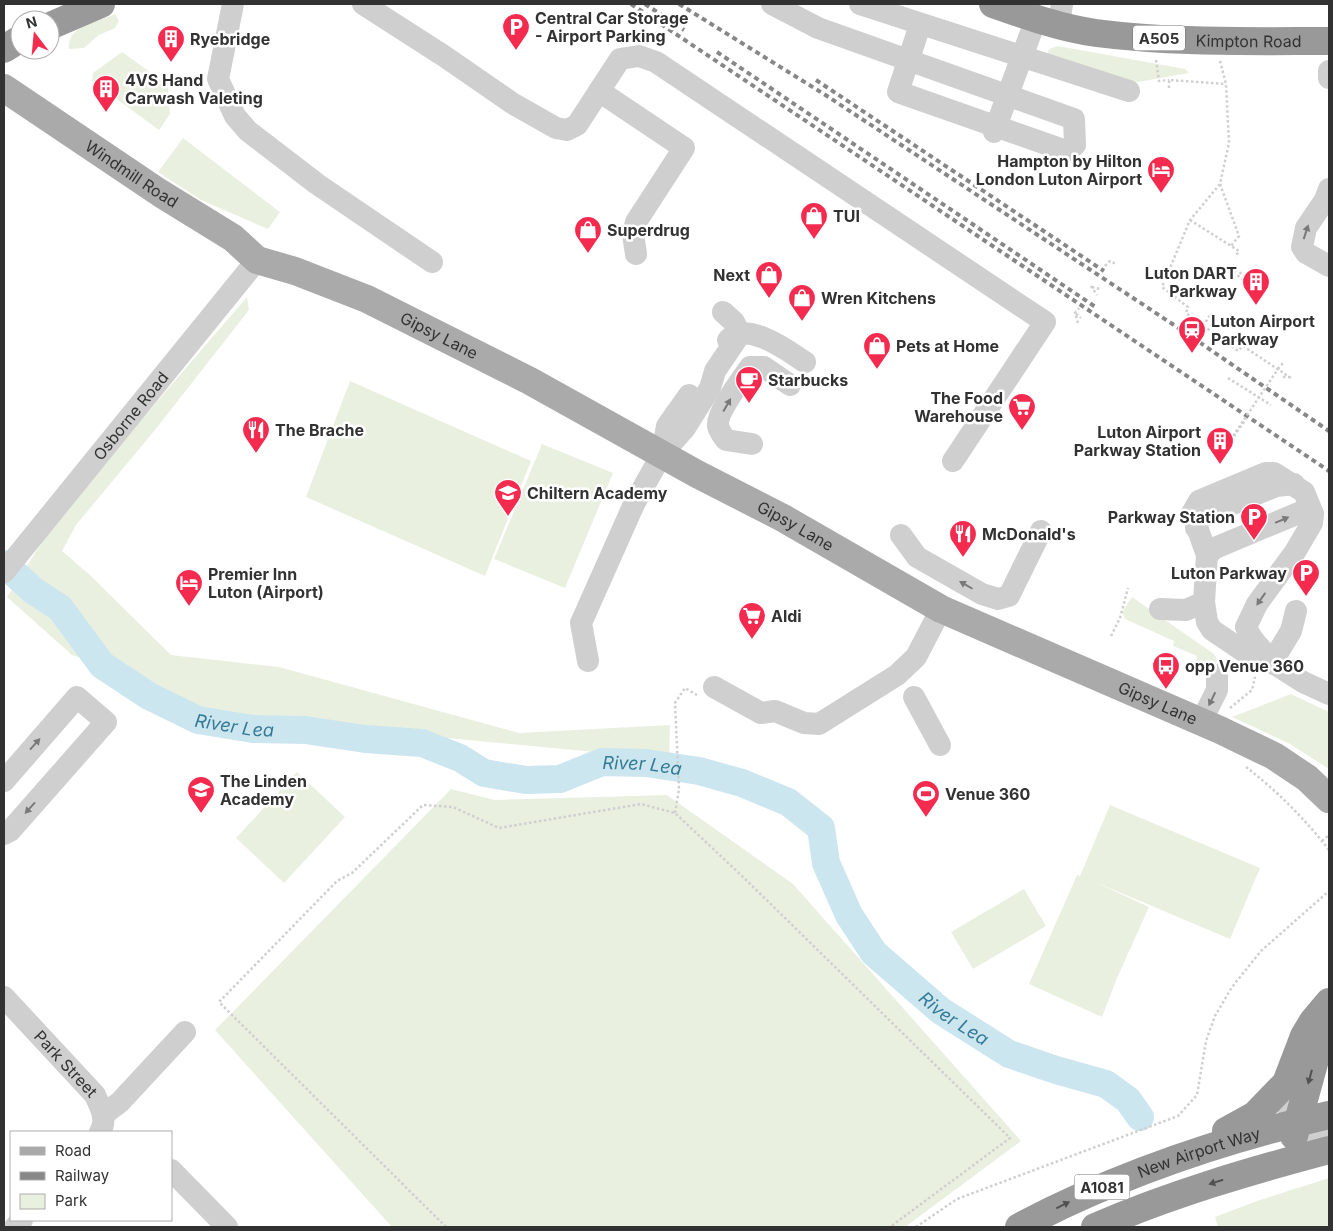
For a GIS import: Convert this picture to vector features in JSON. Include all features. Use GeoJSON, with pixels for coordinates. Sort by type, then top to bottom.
{"type":"FeatureCollection","features":[{"type":"Feature","properties":{"kind":"highway"},"geometry":{"type":"LineString","coordinates":[[60,15],[101,4]]}},
{"type":"Feature","properties":{"kind":"highway","name":"Kimpton Road"},"geometry":{"type":"LineString","coordinates":[[993,4],[1052,16],[1095,33],[1154,38],[1329,41]]}},
{"type":"Feature","properties":{"kind":"highway"},"geometry":{"type":"LineString","coordinates":[[1198,1150],[1254,1115],[1286,1083],[1304,1036],[1313,1021],[1329,1002]]}},
{"type":"Feature","properties":{"kind":"highway"},"geometry":{"type":"LineString","coordinates":[[1276,1164],[1290,1148],[1316,1056],[1329,1034]]}},
{"type":"Feature","properties":{"kind":"highway","name":"New Airport Way"},"geometry":{"type":"LineString","coordinates":[[1019,1227],[1104,1186],[1198,1150],[1329,1114]]}},
{"type":"Feature","properties":{"kind":"highway","name":"New Airport Way"},"geometry":{"type":"LineString","coordinates":[[1095,1227],[1150,1204],[1276,1164],[1329,1150]]}},
{"type":"Feature","properties":{"kind":"main road","name":"Windmill Road"},"geometry":{"type":"LineString","coordinates":[[4,88],[160,193],[233,238],[257,260]]}},
{"type":"Feature","properties":{"kind":"main road","name":"Gipsy Lane"},"geometry":{"type":"LineString","coordinates":[[257,260],[295,271],[367,299],[530,381],[760,508],[783,518],[941,609],[1201,722],[1274,756],[1307,778],[1329,799]]}},
{"type":"Feature","properties":{"kind":"street"},"geometry":{"type":"LineString","coordinates":[[233,4],[218,79],[235,116],[248,130],[317,184],[432,262]]}},
{"type":"Feature","properties":{"kind":"street"},"geometry":{"type":"LineString","coordinates":[[364,4],[512,103],[556,128],[568,130],[577,125],[620,59],[639,56],[656,62],[1045,322],[953,461]]}},
{"type":"Feature","properties":{"kind":"street"},"geometry":{"type":"LineString","coordinates":[[772,4],[818,28],[909,60],[1008,95],[1074,118],[1075,145],[1066,152],[995,129],[898,92],[909,60],[920,25]]}},
{"type":"Feature","properties":{"kind":"street"},"geometry":{"type":"LineString","coordinates":[[860,4],[920,25],[1129,91]]}},
{"type":"Feature","properties":{"kind":"street"},"geometry":{"type":"LineString","coordinates":[[995,129],[1023,58],[1052,16]]}},
{"type":"Feature","properties":{"kind":"street"},"geometry":{"type":"LineString","coordinates":[[1329,71],[1329,78]]}},
{"type":"Feature","properties":{"kind":"street"},"geometry":{"type":"LineString","coordinates":[[599,91],[684,148],[636,222],[633,234],[636,254]]}},
{"type":"Feature","properties":{"kind":"street"},"geometry":{"type":"LineString","coordinates":[[1329,189],[1325,200],[1306,228],[1302,248],[1306,253],[1329,266]]}},
{"type":"Feature","properties":{"kind":"street","name":"Osborne Road"},"geometry":{"type":"LineString","coordinates":[[4,572],[22,547],[257,260]]}},
{"type":"Feature","properties":{"kind":"street"},"geometry":{"type":"LineString","coordinates":[[588,662],[582,633],[583,618],[634,504],[662,454],[679,437],[710,388],[722,376],[733,358],[736,339],[734,322],[723,312]]}},
{"type":"Feature","properties":{"kind":"street"},"geometry":{"type":"LineString","coordinates":[[662,454],[667,426],[730,337],[736,339],[766,339],[805,362]]}},
{"type":"Feature","properties":{"kind":"street"},"geometry":{"type":"LineString","coordinates":[[752,444],[726,440],[718,427],[719,418],[738,384],[750,367],[764,367],[790,385]]}},
{"type":"Feature","properties":{"kind":"street"},"geometry":{"type":"LineString","coordinates":[[1268,667],[1267,654],[1250,638],[1246,627],[1257,604],[1295,552],[1312,523],[1313,514],[1304,492],[1294,484],[1276,486],[1204,516],[1198,521],[1196,528],[1207,555],[1204,602],[1207,622],[1212,630],[1268,667],[1329,694]]}},
{"type":"Feature","properties":{"kind":"street"},"geometry":{"type":"LineString","coordinates":[[1207,555],[1216,548],[1301,512],[1308,511],[1313,514]]}},
{"type":"Feature","properties":{"kind":"street"},"geometry":{"type":"LineString","coordinates":[[901,535],[917,557],[982,594],[998,599],[1009,596],[1041,530]]}},
{"type":"Feature","properties":{"kind":"street"},"geometry":{"type":"LineString","coordinates":[[1160,609],[1186,610],[1204,602]]}},
{"type":"Feature","properties":{"kind":"street"},"geometry":{"type":"LineString","coordinates":[[707,692],[761,713],[776,711],[804,723],[819,724],[897,675],[916,657],[941,609]]}},
{"type":"Feature","properties":{"kind":"street"},"geometry":{"type":"LineString","coordinates":[[1268,667],[1291,631],[1296,611]]}},
{"type":"Feature","properties":{"kind":"street"},"geometry":{"type":"LineString","coordinates":[[897,675],[924,701],[940,745]]}},
{"type":"Feature","properties":{"kind":"street"},"geometry":{"type":"LineString","coordinates":[[1201,722],[1216,690],[1217,675]]}},
{"type":"Feature","properties":{"kind":"street"},"geometry":{"type":"LineString","coordinates":[[4,781],[77,697],[106,722],[10,831],[4,834]]}},
{"type":"Feature","properties":{"kind":"street","name":"Park Street"},"geometry":{"type":"LineString","coordinates":[[4,997],[94,1095],[106,1127]]}},
{"type":"Feature","properties":{"kind":"street"},"geometry":{"type":"LineString","coordinates":[[106,1127],[120,1102],[186,1032]]}},
{"type":"Feature","properties":{"kind":"street"},"geometry":{"type":"LineString","coordinates":[[1286,1083],[1285,1103],[1288,1111],[1297,1122],[1310,1135],[1329,1133]]}},
{"type":"Feature","properties":{"kind":"street"},"geometry":{"type":"LineString","coordinates":[[172,1171],[227,1227]]}},
{"type":"Feature","properties":{"kind":"path"},"geometry":{"type":"LineString","coordinates":[[1220,59],[1226,84],[1229,143],[1220,184],[1190,220],[1162,287],[1188,306],[1186,313],[1238,351],[1243,346],[1291,378],[1283,377]]}},
{"type":"Feature","properties":{"kind":"path"},"geometry":{"type":"LineString","coordinates":[[1169,88],[1169,80],[1226,84]]}},
{"type":"Feature","properties":{"kind":"path"},"geometry":{"type":"LineString","coordinates":[[1220,184],[1238,236],[1231,246]]}},
{"type":"Feature","properties":{"kind":"path"},"geometry":{"type":"LineString","coordinates":[[1190,220],[1239,251],[1235,257]]}},
{"type":"Feature","properties":{"kind":"path"},"geometry":{"type":"LineString","coordinates":[[1105,266],[1110,262],[1116,264]]}},
{"type":"Feature","properties":{"kind":"path"},"geometry":{"type":"LineString","coordinates":[[1230,269],[1261,288]]}},
{"type":"Feature","properties":{"kind":"path"},"geometry":{"type":"LineString","coordinates":[[1097,295],[1091,286],[1100,289]]}},
{"type":"Feature","properties":{"kind":"path"},"geometry":{"type":"LineString","coordinates":[[1075,313],[1079,308]]}},
{"type":"Feature","properties":{"kind":"path"},"geometry":{"type":"LineString","coordinates":[[1075,313],[1081,318]]}},
{"type":"Feature","properties":{"kind":"path"},"geometry":{"type":"LineString","coordinates":[[1075,313],[1078,323]]}},
{"type":"Feature","properties":{"kind":"path"},"geometry":{"type":"LineString","coordinates":[[1203,326],[1211,314]]}},
{"type":"Feature","properties":{"kind":"path"},"geometry":{"type":"LineString","coordinates":[[1246,419],[1234,436],[1283,363]]}},
{"type":"Feature","properties":{"kind":"path"},"geometry":{"type":"LineString","coordinates":[[1228,378],[1271,405],[1265,403]]}},
{"type":"Feature","properties":{"kind":"path"},"geometry":{"type":"LineString","coordinates":[[1220,434],[1211,447],[1216,451],[1226,437]]}},
{"type":"Feature","properties":{"kind":"path"},"geometry":{"type":"LineString","coordinates":[[1111,636],[1120,618],[1128,588]]}},
{"type":"Feature","properties":{"kind":"path"},"geometry":{"type":"LineString","coordinates":[[1228,713],[1230,708],[1252,690],[1268,667]]}},
{"type":"Feature","properties":{"kind":"path"},"geometry":{"type":"LineString","coordinates":[[675,813],[679,789],[675,703],[685,688],[707,692]]}},
{"type":"Feature","properties":{"kind":"path"},"geometry":{"type":"LineString","coordinates":[[1245,767],[1265,783],[1329,850]]}},
{"type":"Feature","properties":{"kind":"path"},"geometry":{"type":"LineString","coordinates":[[446,1227],[219,1002],[337,881],[352,873],[422,805],[453,807],[499,828],[640,804],[675,813],[1010,1138],[890,1227]]}},
{"type":"Feature","properties":{"kind":"path"},"geometry":{"type":"LineString","coordinates":[[1322,841],[1329,834]]}},
{"type":"Feature","properties":{"kind":"path"},"geometry":{"type":"LineString","coordinates":[[916,1227],[957,1199],[1178,1116],[1197,1095],[1206,1041],[1215,1016],[1232,987],[1261,951],[1329,891]]}},
{"type":"Feature","properties":{"kind":"green space"},"geometry":{"type":"Polygon","coordinates":[[[115,14],[119,21],[115,28],[99,35],[84,48],[69,49],[69,41],[78,30],[115,14]]]}},
{"type":"Feature","properties":{"kind":"green space"},"geometry":{"type":"Polygon","coordinates":[[[1058,46],[1185,69],[1189,73],[1138,82],[1050,63],[1047,55],[1049,49],[1058,46]]]}},
{"type":"Feature","properties":{"kind":"green space"},"geometry":{"type":"Polygon","coordinates":[[[122,52],[168,85],[170,114],[159,130],[92,81],[93,73],[122,52]]]}},
{"type":"Feature","properties":{"kind":"green space"},"geometry":{"type":"Polygon","coordinates":[[[183,138],[280,212],[268,229],[201,200],[158,172],[183,138]]]}},
{"type":"Feature","properties":{"kind":"green space"},"geometry":{"type":"Polygon","coordinates":[[[247,297],[249,310],[155,430],[76,525],[62,551],[90,575],[171,655],[279,667],[519,733],[670,725],[669,759],[214,716],[112,684],[82,658],[72,655],[7,597],[44,539],[130,433],[247,297]]]}},
{"type":"Feature","properties":{"kind":"green space"},"geometry":{"type":"Polygon","coordinates":[[[350,381],[531,461],[485,576],[306,497],[350,381]]]}},
{"type":"Feature","properties":{"kind":"green space"},"geometry":{"type":"Polygon","coordinates":[[[542,444],[613,473],[565,588],[494,559],[542,444]]]}},
{"type":"Feature","properties":{"kind":"green space"},"geometry":{"type":"Polygon","coordinates":[[[1132,597],[1214,654],[1217,659],[1216,666],[1212,668],[1196,662],[1197,656],[1173,646],[1174,641],[1125,619],[1122,612],[1132,597]]]}},
{"type":"Feature","properties":{"kind":"green space"},"geometry":{"type":"Polygon","coordinates":[[[1291,694],[1329,712],[1329,769],[1290,744],[1232,717],[1291,694]]]}},
{"type":"Feature","properties":{"kind":"green space"},"geometry":{"type":"Polygon","coordinates":[[[297,772],[345,817],[284,883],[236,838],[297,772]]]}},
{"type":"Feature","properties":{"kind":"green space"},"geometry":{"type":"Polygon","coordinates":[[[451,789],[495,800],[667,795],[793,884],[1021,1141],[905,1227],[392,1227],[215,1030],[451,789]]]}},
{"type":"Feature","properties":{"kind":"green space"},"geometry":{"type":"Polygon","coordinates":[[[1110,805],[1260,868],[1230,939],[1095,882],[1149,907],[1117,978],[1102,1017],[1029,984],[1077,875],[1080,876],[1110,805]]]}},
{"type":"Feature","properties":{"kind":"green space"},"geometry":{"type":"Polygon","coordinates":[[[1024,889],[1046,926],[973,969],[951,932],[1024,889]]]}},
{"type":"Feature","properties":{"kind":"green space"},"geometry":{"type":"Polygon","coordinates":[[[1329,1178],[1329,1227],[1218,1227],[1215,1217],[1257,1201],[1329,1178]]]}},
{"type":"Feature","properties":{"kind":"waterway","name":"River Lea"},"geometry":{"type":"LineString","coordinates":[[4,564],[34,591],[60,608],[102,665],[149,696],[198,720],[253,729],[305,730],[365,739],[422,743],[460,758],[484,773],[526,780],[560,779],[602,762],[646,763],[699,771],[742,783],[788,802],[821,828],[826,863],[849,915],[874,953],[941,1011],[1009,1054],[1106,1084],[1128,1100],[1140,1117]]}},
{"type":"Feature","properties":{"kind":"railway"},"geometry":{"type":"LineString","coordinates":[[631,4],[1329,471]]}},
{"type":"Feature","properties":{"kind":"railway"},"geometry":{"type":"LineString","coordinates":[[645,4],[684,30]]}},
{"type":"Feature","properties":{"kind":"railway"},"geometry":{"type":"LineString","coordinates":[[679,4],[827,96],[1183,331],[1329,431]]}},
{"type":"Feature","properties":{"kind":"railway"},"geometry":{"type":"LineString","coordinates":[[717,52],[1097,308]]}},
{"type":"Feature","properties":{"kind":"railway"},"geometry":{"type":"LineString","coordinates":[[816,80],[1104,271]]}},
{"type":"Feature","properties":{"kind":"place","name":"Central Car Storage - Airport Parking"},"geometry":{"type":"Point","coordinates":[516,51]}},
{"type":"Feature","properties":{"kind":"place","name":"Ryebridge"},"geometry":{"type":"Point","coordinates":[171,63]}},
{"type":"Feature","properties":{"kind":"place","name":"4VS Hand Carwash Valeting"},"geometry":{"type":"Point","coordinates":[106,113]}},
{"type":"Feature","properties":{"kind":"place","name":"Hampton by Hilton London Luton Airport"},"geometry":{"type":"Point","coordinates":[1161,194]}},
{"type":"Feature","properties":{"kind":"place","name":"TUI"},"geometry":{"type":"Point","coordinates":[814,240]}},
{"type":"Feature","properties":{"kind":"place","name":"Superdrug"},"geometry":{"type":"Point","coordinates":[588,254]}},
{"type":"Feature","properties":{"kind":"place","name":"Next"},"geometry":{"type":"Point","coordinates":[769,299]}},
{"type":"Feature","properties":{"kind":"place","name":"Luton DART Parkway"},"geometry":{"type":"Point","coordinates":[1256,306]}},
{"type":"Feature","properties":{"kind":"place","name":"Wren Kitchens"},"geometry":{"type":"Point","coordinates":[802,322]}},
{"type":"Feature","properties":{"kind":"place","name":"Luton Airport Parkway"},"geometry":{"type":"Point","coordinates":[1192,354]}},
{"type":"Feature","properties":{"kind":"place","name":"Pets at Home"},"geometry":{"type":"Point","coordinates":[877,370]}},
{"type":"Feature","properties":{"kind":"place","name":"Starbucks"},"geometry":{"type":"Point","coordinates":[749,404]}},
{"type":"Feature","properties":{"kind":"place","name":"The Food Warehouse"},"geometry":{"type":"Point","coordinates":[1022,431]}},
{"type":"Feature","properties":{"kind":"place","name":"The Brache"},"geometry":{"type":"Point","coordinates":[256,454]}},
{"type":"Feature","properties":{"kind":"place","name":"Luton Airport Parkway Station"},"geometry":{"type":"Point","coordinates":[1220,465]}},
{"type":"Feature","properties":{"kind":"place","name":"Chiltern Academy"},"geometry":{"type":"Point","coordinates":[508,517]}},
{"type":"Feature","properties":{"kind":"place","name":"Parkway Station"},"geometry":{"type":"Point","coordinates":[1254,541]}},
{"type":"Feature","properties":{"kind":"place","name":"McDonald's"},"geometry":{"type":"Point","coordinates":[963,558]}},
{"type":"Feature","properties":{"kind":"place","name":"Luton Parkway"},"geometry":{"type":"Point","coordinates":[1306,597]}},
{"type":"Feature","properties":{"kind":"place","name":"Premier Inn Luton (Airport)"},"geometry":{"type":"Point","coordinates":[189,607]}},
{"type":"Feature","properties":{"kind":"place","name":"Aldi"},"geometry":{"type":"Point","coordinates":[752,640]}},
{"type":"Feature","properties":{"kind":"place","name":"opp Venue 360"},"geometry":{"type":"Point","coordinates":[1166,690]}},
{"type":"Feature","properties":{"kind":"place","name":"The Linden Academy"},"geometry":{"type":"Point","coordinates":[201,814]}},
{"type":"Feature","properties":{"kind":"place","name":"Venue 360"},"geometry":{"type":"Point","coordinates":[926,818]}}]}
